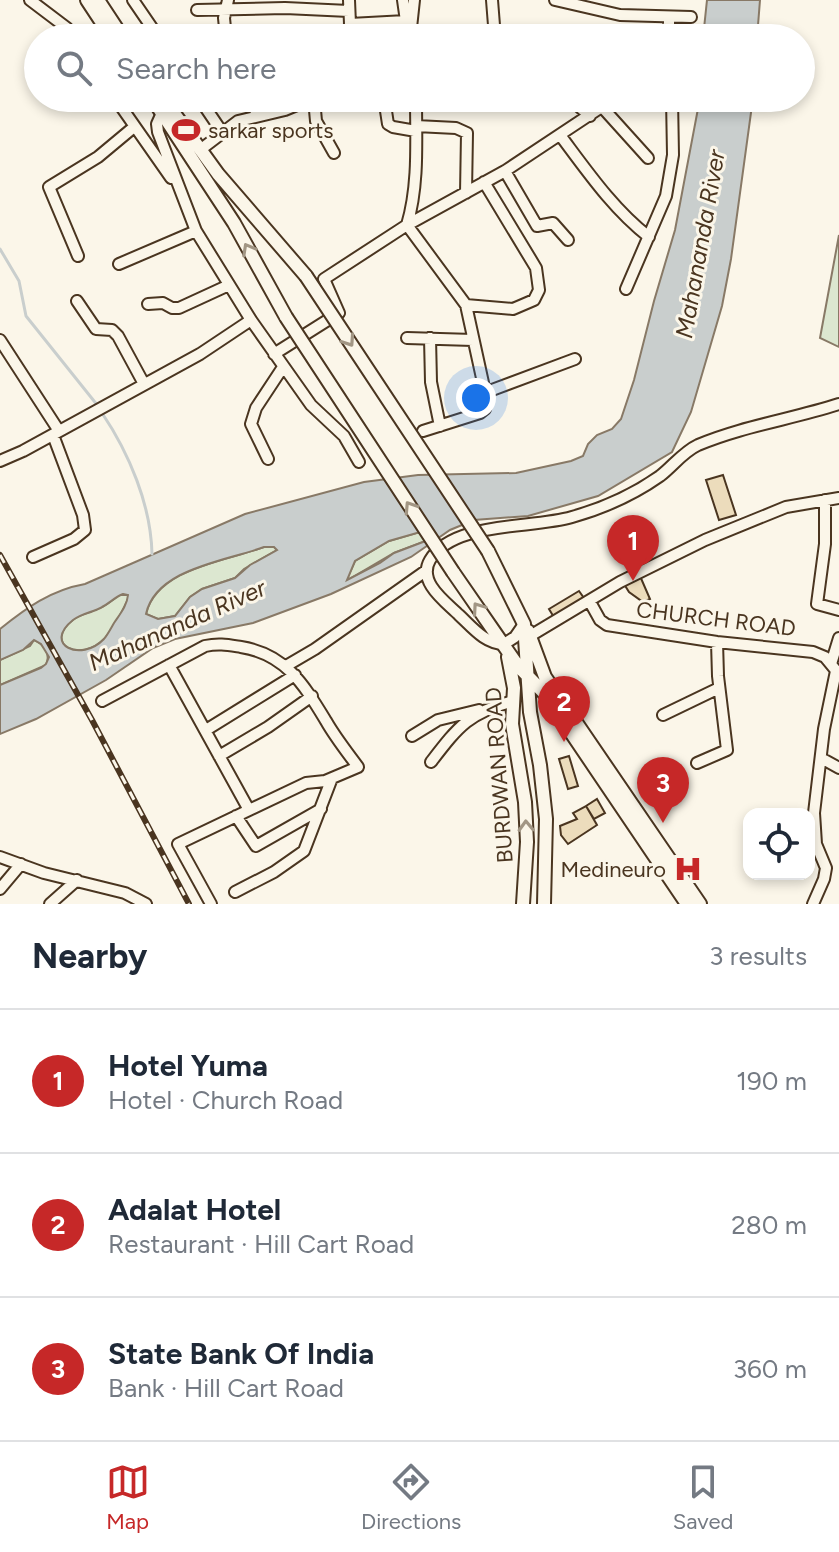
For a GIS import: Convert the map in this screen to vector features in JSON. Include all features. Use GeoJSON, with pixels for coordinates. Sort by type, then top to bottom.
{"type":"FeatureCollection","features":[{"type":"Feature","properties":{"kind":"main road"},"geometry":{"type":"LineString","coordinates":[[87,0],[103,24]]}},
{"type":"Feature","properties":{"kind":"main road"},"geometry":{"type":"LineString","coordinates":[[98,0],[114,24]]}},
{"type":"Feature","properties":{"kind":"main road"},"geometry":{"type":"LineString","coordinates":[[173,112],[200,150],[306,276],[488,551],[527,630],[543,673],[700,904]]}},
{"type":"Feature","properties":{"kind":"main road"},"geometry":{"type":"LineString","coordinates":[[162,113],[234,223],[286,317],[453,572],[528,677],[545,694],[687,904]]}},
{"type":"Feature","properties":{"kind":"main road","name":"BURDWAN ROAD"},"geometry":{"type":"LineString","coordinates":[[527,630],[530,712],[541,767],[546,819],[544,904]]}},
{"type":"Feature","properties":{"kind":"main road","name":"BURDWAN ROAD"},"geometry":{"type":"LineString","coordinates":[[504,644],[514,695],[512,724],[523,782],[526,822],[523,904]]}},
{"type":"Feature","properties":{"kind":"main road"},"geometry":{"type":"LineString","coordinates":[[514,695],[528,677],[543,673]]}},
{"type":"Feature","properties":{"kind":"street"},"geometry":{"type":"LineString","coordinates":[[30,0],[62,24]]}},
{"type":"Feature","properties":{"kind":"street"},"geometry":{"type":"LineString","coordinates":[[133,0],[149,24]]}},
{"type":"Feature","properties":{"kind":"street"},"geometry":{"type":"LineString","coordinates":[[403,0],[409,24]]}},
{"type":"Feature","properties":{"kind":"street"},"geometry":{"type":"LineString","coordinates":[[411,24],[414,0]]}},
{"type":"Feature","properties":{"kind":"street"},"geometry":{"type":"LineString","coordinates":[[492,0],[494,24]]}},
{"type":"Feature","properties":{"kind":"street"},"geometry":{"type":"LineString","coordinates":[[555,0],[585,4],[620,15],[691,17]]}},
{"type":"Feature","properties":{"kind":"street"},"geometry":{"type":"LineString","coordinates":[[197,10],[227,5],[349,5],[350,24]]}},
{"type":"Feature","properties":{"kind":"street"},"geometry":{"type":"LineString","coordinates":[[669,17],[669,24]]}},
{"type":"Feature","properties":{"kind":"street"},"geometry":{"type":"LineString","coordinates":[[124,112],[177,187]]}},
{"type":"Feature","properties":{"kind":"street"},"geometry":{"type":"LineString","coordinates":[[208,112],[222,132]]}},
{"type":"Feature","properties":{"kind":"street"},"geometry":{"type":"LineString","coordinates":[[200,150],[238,121],[274,112]]}},
{"type":"Feature","properties":{"kind":"street"},"geometry":{"type":"LineString","coordinates":[[315,112],[316,121],[334,153]]}},
{"type":"Feature","properties":{"kind":"street"},"geometry":{"type":"LineString","coordinates":[[386,112],[388,124],[393,127],[456,128],[467,133],[466,193]]}},
{"type":"Feature","properties":{"kind":"street"},"geometry":{"type":"LineString","coordinates":[[407,225],[412,209],[416,112]]}},
{"type":"Feature","properties":{"kind":"street"},"geometry":{"type":"LineString","coordinates":[[585,112],[590,116]]}},
{"type":"Feature","properties":{"kind":"street"},"geometry":{"type":"LineString","coordinates":[[274,354],[339,313],[324,279],[407,225],[505,171],[595,112]]}},
{"type":"Feature","properties":{"kind":"street"},"geometry":{"type":"LineString","coordinates":[[607,112],[648,158]]}},
{"type":"Feature","properties":{"kind":"street"},"geometry":{"type":"LineString","coordinates":[[626,289],[666,196],[673,155],[672,112]]}},
{"type":"Feature","properties":{"kind":"street"},"geometry":{"type":"LineString","coordinates":[[162,113],[157,124],[158,132],[196,231],[283,367],[311,405],[344,436],[359,462]]}},
{"type":"Feature","properties":{"kind":"street"},"geometry":{"type":"LineString","coordinates":[[78,256],[49,187],[98,157],[134,127]]}},
{"type":"Feature","properties":{"kind":"street"},"geometry":{"type":"LineString","coordinates":[[560,135],[604,193],[649,237]]}},
{"type":"Feature","properties":{"kind":"street"},"geometry":{"type":"LineString","coordinates":[[505,171],[537,226],[553,223],[568,240]]}},
{"type":"Feature","properties":{"kind":"street"},"geometry":{"type":"LineString","coordinates":[[466,305],[513,309],[534,300],[539,290],[536,268],[484,182]]}},
{"type":"Feature","properties":{"kind":"street"},"geometry":{"type":"LineString","coordinates":[[407,225],[466,305],[487,401],[480,413],[423,431]]}},
{"type":"Feature","properties":{"kind":"street"},"geometry":{"type":"LineString","coordinates":[[119,264],[196,231]]}},
{"type":"Feature","properties":{"kind":"street"},"geometry":{"type":"LineString","coordinates":[[148,304],[163,303],[179,308],[229,285]]}},
{"type":"Feature","properties":{"kind":"street"},"geometry":{"type":"LineString","coordinates":[[77,301],[96,329],[112,330],[118,336],[144,384]]}},
{"type":"Feature","properties":{"kind":"street"},"geometry":{"type":"LineString","coordinates":[[0,461],[200,354],[251,320]]}},
{"type":"Feature","properties":{"kind":"street"},"geometry":{"type":"LineString","coordinates":[[407,338],[473,340]]}},
{"type":"Feature","properties":{"kind":"street"},"geometry":{"type":"LineString","coordinates":[[430,338],[431,382],[440,426]]}},
{"type":"Feature","properties":{"kind":"street"},"geometry":{"type":"LineString","coordinates":[[0,340],[56,433],[83,515],[85,530],[74,539],[33,557]]}},
{"type":"Feature","properties":{"kind":"street"},"geometry":{"type":"LineString","coordinates":[[484,393],[575,359]]}},
{"type":"Feature","properties":{"kind":"street"},"geometry":{"type":"LineString","coordinates":[[268,459],[251,424],[256,408],[283,367]]}},
{"type":"Feature","properties":{"kind":"street"},"geometry":{"type":"LineString","coordinates":[[286,666],[427,570],[436,553],[451,541],[473,531],[543,524],[600,508],[623,499],[651,482],[695,446],[839,404]]}},
{"type":"Feature","properties":{"kind":"street"},"geometry":{"type":"LineString","coordinates":[[427,570],[431,587],[453,609],[488,641],[504,644],[705,540],[786,507],[839,498]]}},
{"type":"Feature","properties":{"kind":"street"},"geometry":{"type":"LineString","coordinates":[[825,500],[825,544],[817,604],[839,610]]}},
{"type":"Feature","properties":{"kind":"street","name":"CHURCH ROAD"},"geometry":{"type":"LineString","coordinates":[[590,602],[600,620],[607,625],[717,642],[813,652],[821,655],[835,670]]}},
{"type":"Feature","properties":{"kind":"street"},"geometry":{"type":"LineString","coordinates":[[813,904],[826,868],[816,844],[814,827],[839,638]]}},
{"type":"Feature","properties":{"kind":"street"},"geometry":{"type":"LineString","coordinates":[[697,763],[727,750],[717,642]]}},
{"type":"Feature","properties":{"kind":"street"},"geometry":{"type":"LineString","coordinates":[[102,701],[205,646],[220,643],[259,650],[295,675],[358,767],[332,778],[306,783],[178,844],[211,904]]}},
{"type":"Feature","properties":{"kind":"street"},"geometry":{"type":"LineString","coordinates":[[169,665],[249,810]]}},
{"type":"Feature","properties":{"kind":"street"},"geometry":{"type":"LineString","coordinates":[[206,730],[295,675]]}},
{"type":"Feature","properties":{"kind":"street"},"geometry":{"type":"LineString","coordinates":[[663,715],[719,688]]}},
{"type":"Feature","properties":{"kind":"street"},"geometry":{"type":"LineString","coordinates":[[431,762],[462,725],[514,695]]}},
{"type":"Feature","properties":{"kind":"street"},"geometry":{"type":"LineString","coordinates":[[219,756],[312,696]]}},
{"type":"Feature","properties":{"kind":"street"},"geometry":{"type":"LineString","coordinates":[[412,736],[438,720],[485,709]]}},
{"type":"Feature","properties":{"kind":"street"},"geometry":{"type":"LineString","coordinates":[[456,714],[462,725]]}},
{"type":"Feature","properties":{"kind":"street"},"geometry":{"type":"LineString","coordinates":[[821,758],[839,768]]}},
{"type":"Feature","properties":{"kind":"street"},"geometry":{"type":"LineString","coordinates":[[235,892],[274,872],[304,851],[332,778]]}},
{"type":"Feature","properties":{"kind":"street"},"geometry":{"type":"LineString","coordinates":[[236,816],[256,846],[321,809]]}},
{"type":"Feature","properties":{"kind":"street"},"geometry":{"type":"LineString","coordinates":[[0,857],[120,892],[146,904]]}},
{"type":"Feature","properties":{"kind":"street"},"geometry":{"type":"LineString","coordinates":[[0,889],[21,864]]}},
{"type":"Feature","properties":{"kind":"street"},"geometry":{"type":"LineString","coordinates":[[50,904],[77,880]]}},
{"type":"Feature","properties":{"kind":"street"},"geometry":{"type":"LineString","coordinates":[[119,904],[120,892]]}},
{"type":"Feature","properties":{"kind":"green space"},"geometry":{"type":"Polygon","coordinates":[[[839,235],[839,347],[820,338],[839,235]]]}},
{"type":"Feature","properties":{"kind":"green space"},"geometry":{"type":"Polygon","coordinates":[[[420,532],[431,539],[394,553],[346,581],[355,561],[389,541],[420,532]]]}},
{"type":"Feature","properties":{"kind":"green space"},"geometry":{"type":"Polygon","coordinates":[[[264,547],[277,550],[244,569],[235,578],[202,589],[190,597],[175,616],[158,619],[146,614],[153,598],[178,576],[264,547]]]}},
{"type":"Feature","properties":{"kind":"green space"},"geometry":{"type":"Polygon","coordinates":[[[119,595],[128,595],[128,599],[105,638],[85,650],[68,648],[63,643],[65,628],[74,619],[101,608],[119,595]]]}},
{"type":"Feature","properties":{"kind":"green space"},"geometry":{"type":"Polygon","coordinates":[[[34,640],[46,650],[46,665],[0,685],[0,660],[30,646],[34,640]]]}},
{"type":"Feature","properties":{"kind":"water"},"geometry":{"type":"Polygon","coordinates":[[[707,0],[760,0],[758,24],[704,24],[707,0]]]}},
{"type":"Feature","properties":{"kind":"water","name":"Mahananda River"},"geometry":{"type":"Polygon","coordinates":[[[697,112],[751,112],[722,306],[691,412],[672,452],[598,496],[528,516],[474,520],[450,530],[411,557],[331,594],[253,623],[175,639],[153,648],[106,680],[36,719],[0,734],[0,685],[41,668],[49,657],[41,644],[34,640],[23,650],[0,660],[0,629],[50,595],[85,584],[245,514],[364,482],[418,475],[516,473],[583,456],[588,444],[597,435],[612,429],[621,419],[675,230],[697,112]],[[420,532],[389,541],[355,561],[347,580],[394,553],[431,539],[420,532]],[[264,547],[178,576],[152,598],[146,614],[158,619],[175,616],[190,597],[202,589],[235,578],[250,565],[277,550],[264,547]],[[123,594],[73,620],[64,629],[63,643],[68,648],[85,650],[104,639],[126,603],[128,595],[123,594]]]}},
{"type":"Feature","properties":{"kind":"building"},"geometry":{"type":"Polygon","coordinates":[[[723,475],[736,515],[719,520],[706,480],[723,475]]]}},
{"type":"Feature","properties":{"kind":"building"},"geometry":{"type":"Polygon","coordinates":[[[640,576],[650,599],[643,602],[624,584],[640,576]]]}},
{"type":"Feature","properties":{"kind":"building"},"geometry":{"type":"Polygon","coordinates":[[[579,591],[586,601],[555,619],[549,609],[579,591]]]}},
{"type":"Feature","properties":{"kind":"building"},"geometry":{"type":"Polygon","coordinates":[[[569,756],[578,786],[568,789],[559,759],[569,756]]]}},
{"type":"Feature","properties":{"kind":"building"},"geometry":{"type":"Polygon","coordinates":[[[597,799],[605,813],[594,819],[586,806],[597,799]]]}},
{"type":"Feature","properties":{"kind":"building"},"geometry":{"type":"Polygon","coordinates":[[[586,806],[597,825],[568,844],[561,835],[560,826],[577,819],[573,813],[586,806]]]}},
{"type":"Feature","properties":{"kind":"waterway"},"geometry":{"type":"LineString","coordinates":[[0,249],[19,281],[26,316],[98,406]]}},
{"type":"Feature","properties":{"kind":"waterway"},"geometry":{"type":"LineString","coordinates":[[102,413],[137,480],[148,517],[152,554]]}},
{"type":"Feature","properties":{"kind":"railway"},"geometry":{"type":"LineString","coordinates":[[0,555],[189,904]]}},
{"type":"Feature","properties":{"kind":"place","name":"sarkar sports"},"geometry":{"type":"Point","coordinates":[186,130]}},
{"type":"Feature","properties":{"kind":"place","name":"Hotel Yuma"},"geometry":{"type":"Point","coordinates":[633,581]}},
{"type":"Feature","properties":{"kind":"place","name":"Adalat Hotel"},"geometry":{"type":"Point","coordinates":[564,742]}},
{"type":"Feature","properties":{"kind":"place","name":"State Bank Of India"},"geometry":{"type":"Point","coordinates":[663,823]}},
{"type":"Feature","properties":{"kind":"place","name":"Medineuro"},"geometry":{"type":"Point","coordinates":[688,869]}}]}
